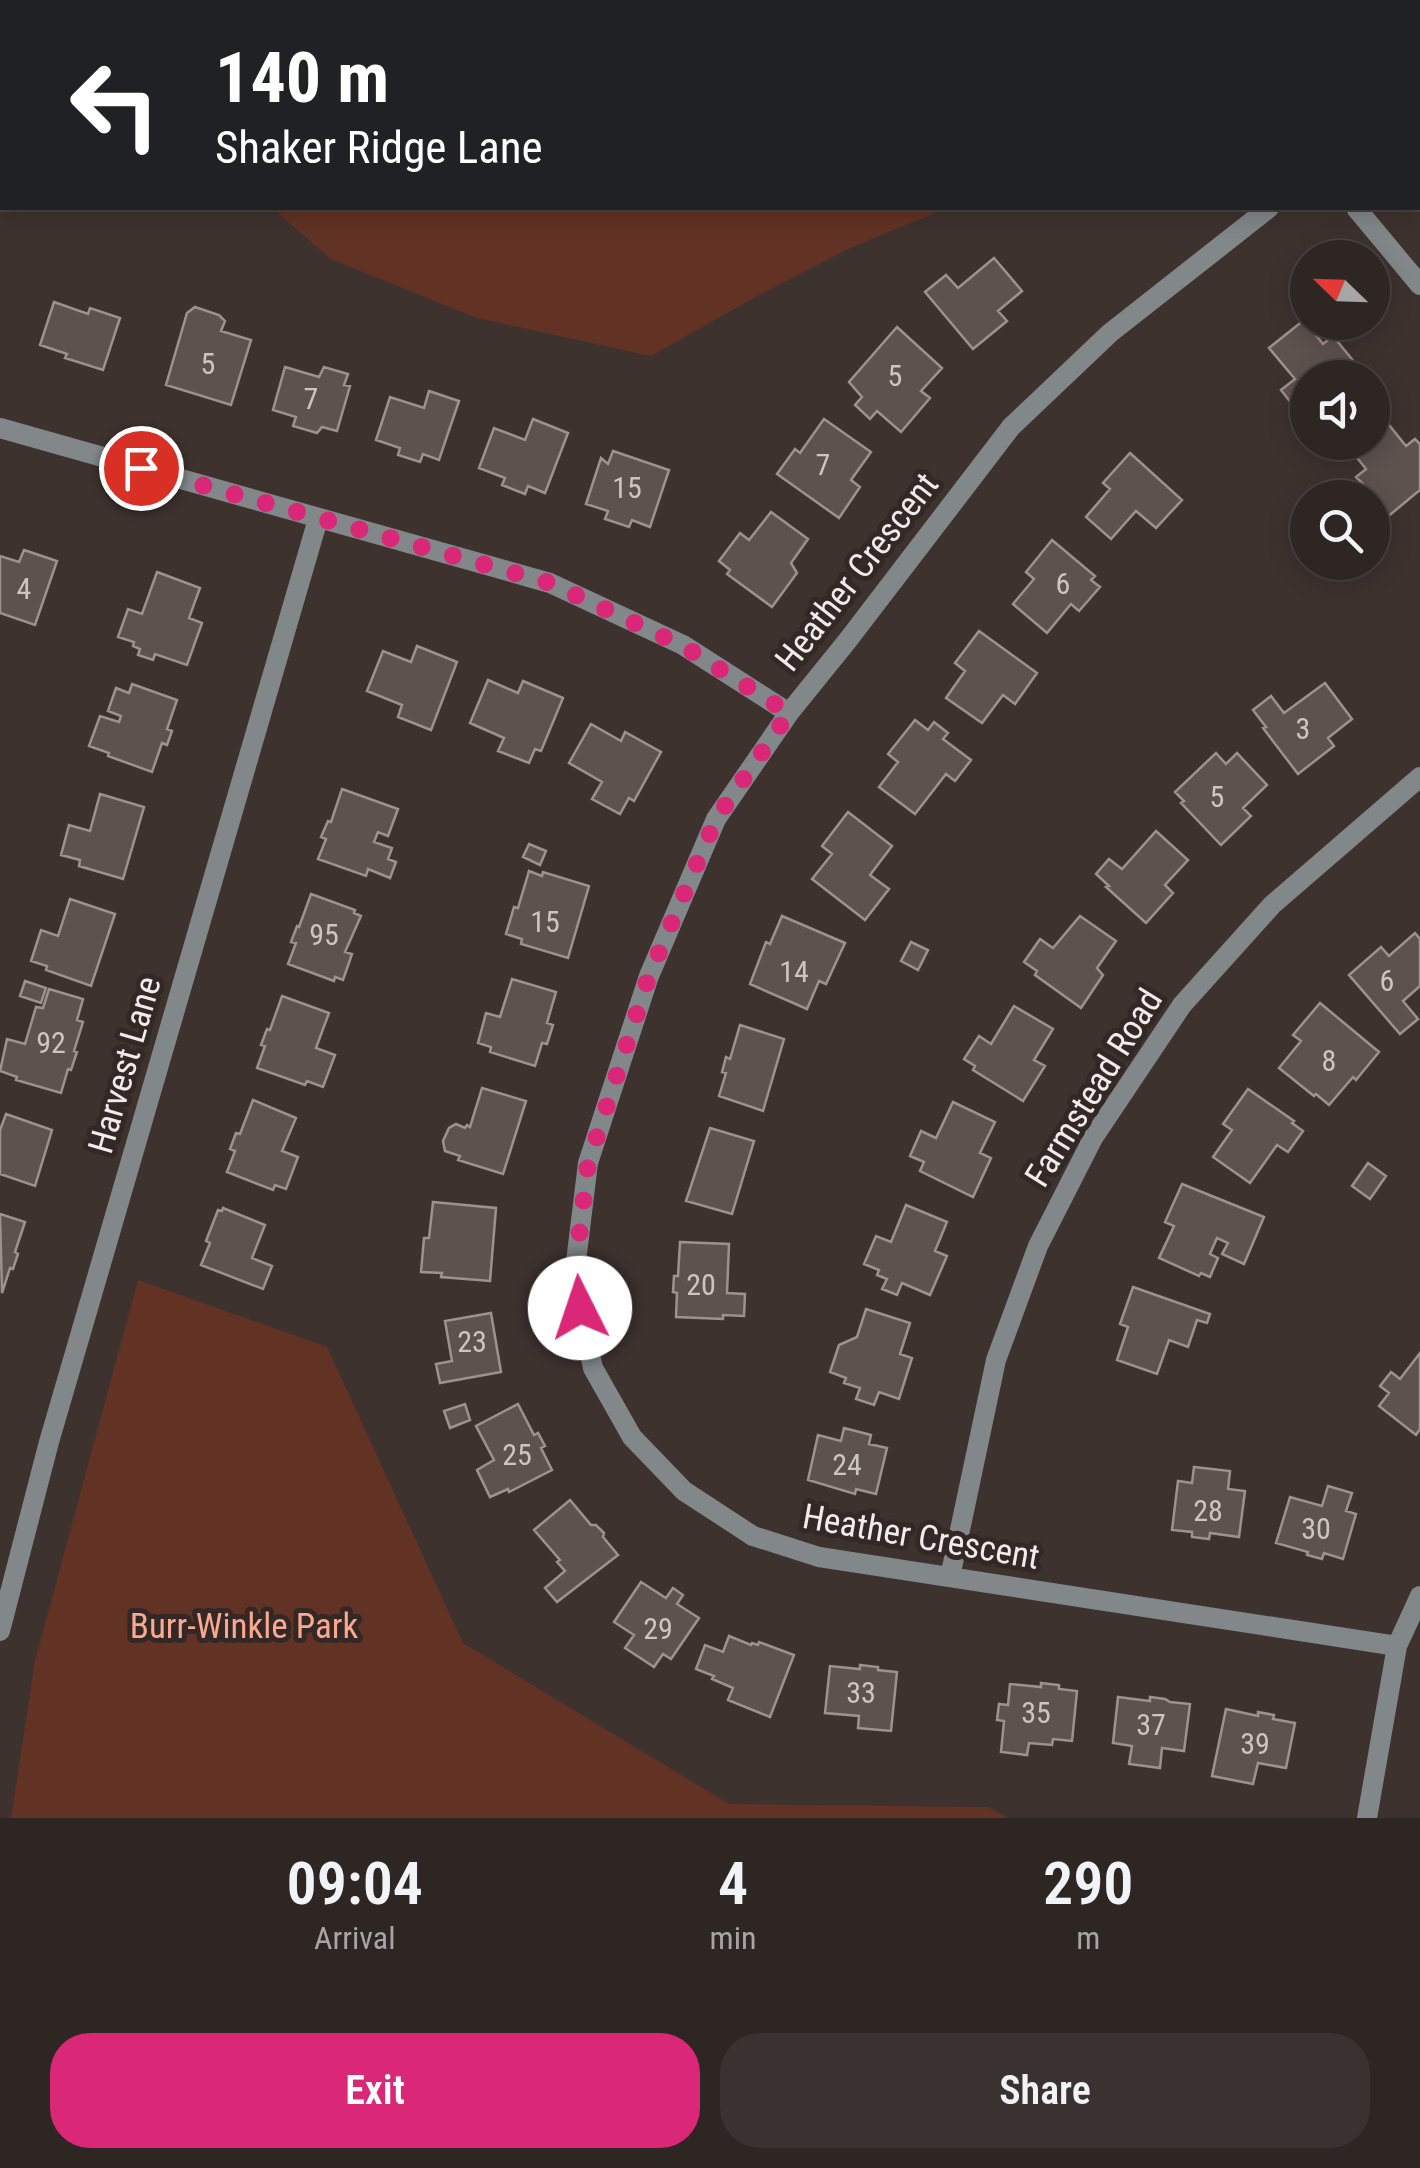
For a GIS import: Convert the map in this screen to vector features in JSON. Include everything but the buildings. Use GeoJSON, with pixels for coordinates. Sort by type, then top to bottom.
{"type":"FeatureCollection","features":[{"type":"Feature","properties":{"kind":"street","name":"Heather Crescent"},"geometry":{"type":"LineString","coordinates":[[1266,210],[1110,333],[1010,427],[789,713],[716,819],[649,976],[588,1164],[574,1278],[592,1368],[632,1437],[684,1491],[753,1536],[819,1557],[1398,1646]]}},
{"type":"Feature","properties":{"kind":"street"},"geometry":{"type":"LineString","coordinates":[[1358,210],[1420,285]]}},
{"type":"Feature","properties":{"kind":"street"},"geometry":{"type":"LineString","coordinates":[[0,428],[550,583],[683,646],[789,713]]}},
{"type":"Feature","properties":{"kind":"street","name":"Harvest Lane"},"geometry":{"type":"LineString","coordinates":[[0,1630],[49,1442],[318,519]]}},
{"type":"Feature","properties":{"kind":"street","name":"Farmstead Road"},"geometry":{"type":"LineString","coordinates":[[950,1577],[996,1360],[1038,1246],[1092,1138],[1182,1004],[1272,905],[1420,777]]}},
{"type":"Feature","properties":{"kind":"street"},"geometry":{"type":"LineString","coordinates":[[1367,1818],[1398,1646],[1420,1596]]}},
{"type":"Feature","properties":{"kind":"green space"},"geometry":{"type":"Polygon","coordinates":[[[274,210],[935,213],[850,248],[651,356],[477,318],[331,259],[274,210]]]}},
{"type":"Feature","properties":{"kind":"green space","name":"Burr-Winkle Park"},"geometry":{"type":"Polygon","coordinates":[[[138,1280],[327,1347],[463,1643],[729,1804],[988,1807],[1008,1818],[11,1818],[35,1661],[138,1280]]]}},
{"type":"Feature","properties":{"kind":"route"},"geometry":{"type":"LineString","coordinates":[[141,468],[550,583],[683,646],[789,713],[716,819],[649,976],[588,1164],[574,1278],[580,1308]]}}]}
